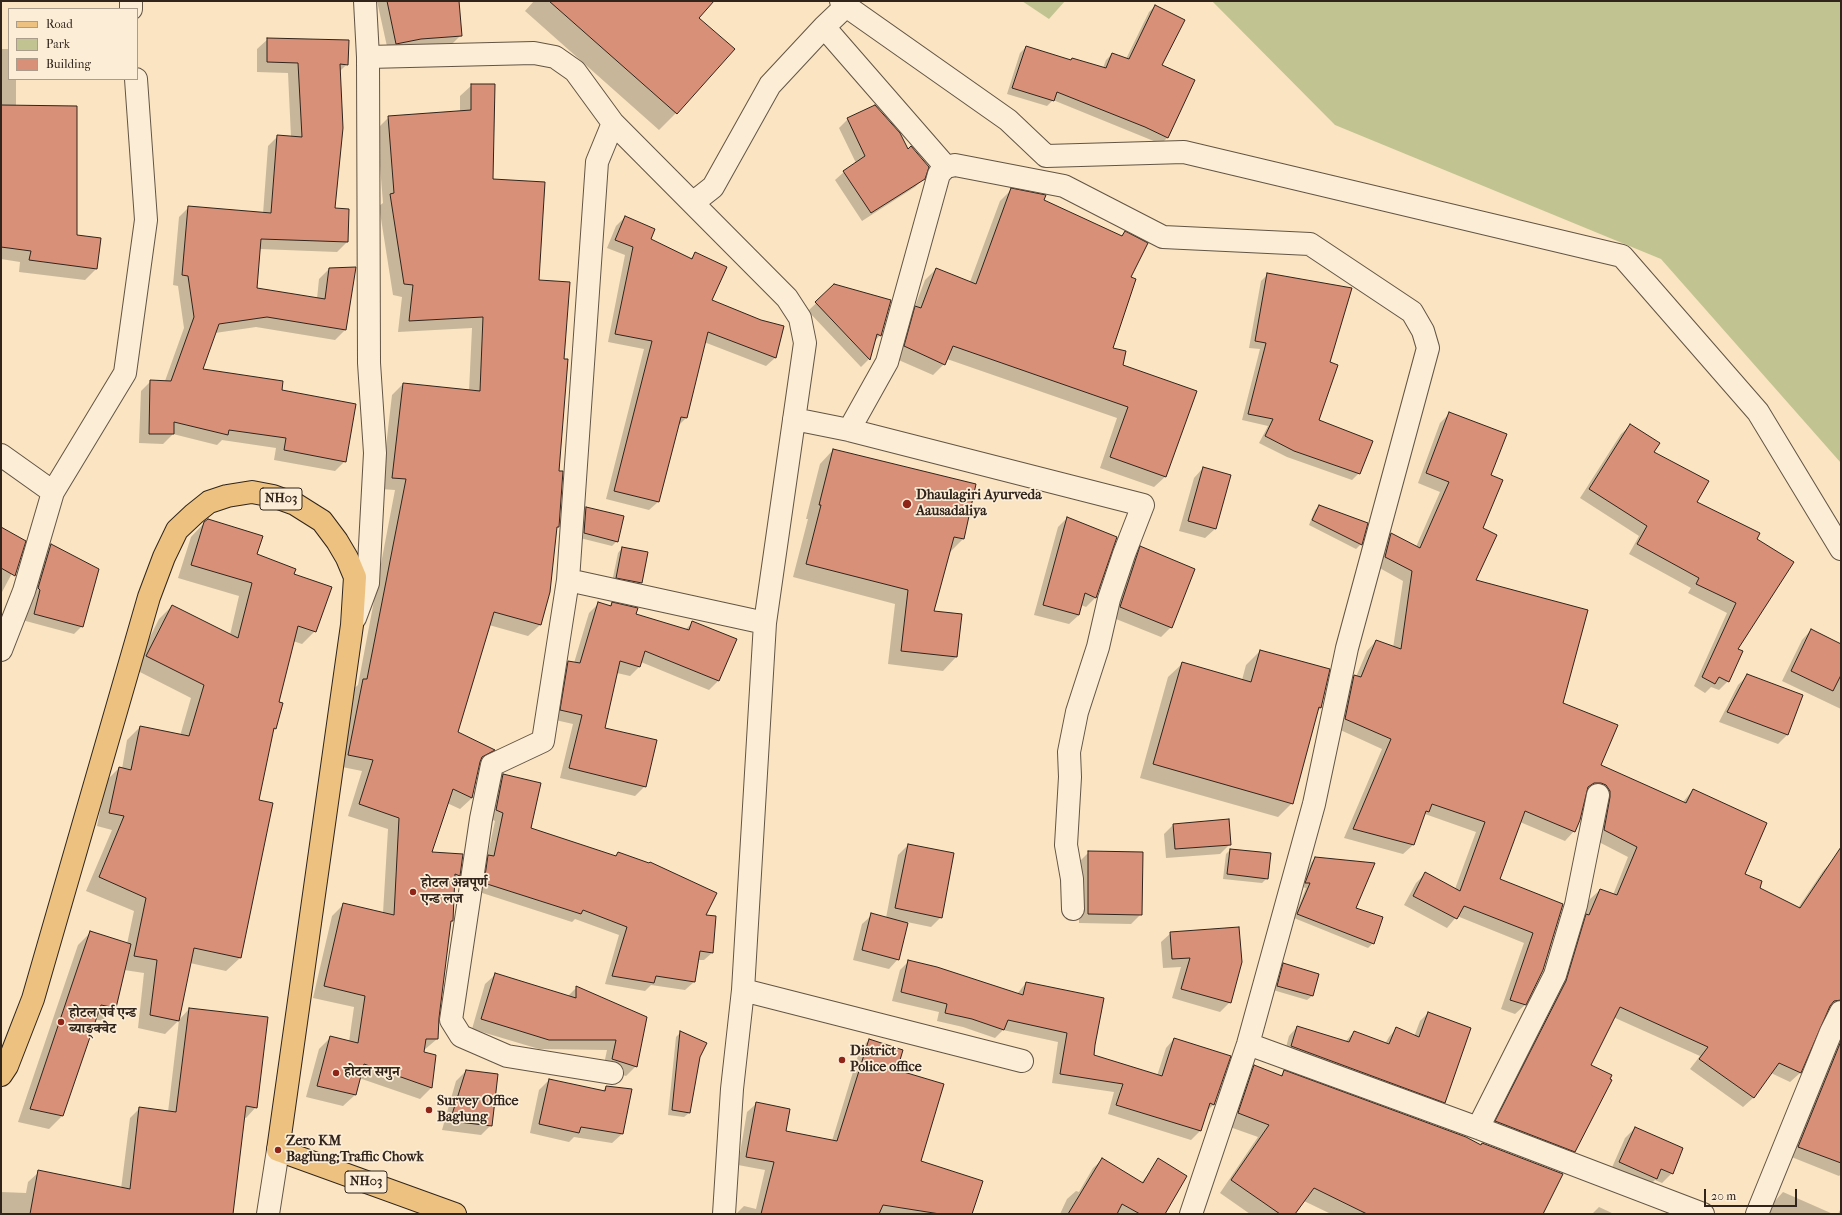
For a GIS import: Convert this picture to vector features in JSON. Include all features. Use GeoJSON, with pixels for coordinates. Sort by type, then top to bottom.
{"type":"FeatureCollection","features":[{"type":"Feature","properties":{"kind":"main road","name":"NH03"},"geometry":{"type":"LineString","coordinates":[[1,1075],[7,1066],[33,999],[149,597],[164,557],[178,530],[209,502],[227,496],[252,492],[274,496],[295,504],[322,521],[337,541],[347,558],[355,577],[352,625],[278,1150],[455,1214]]}},
{"type":"Feature","properties":{"kind":"street"},"geometry":{"type":"LineString","coordinates":[[352,625],[368,583],[375,453],[369,363],[368,57],[365,1]]}},
{"type":"Feature","properties":{"kind":"street"},"geometry":{"type":"LineString","coordinates":[[694,202],[713,187],[770,85],[824,27],[843,4],[1008,120],[1046,156],[1184,152],[1622,256],[1758,412],[1841,549]]}},
{"type":"Feature","properties":{"kind":"street"},"geometry":{"type":"LineString","coordinates":[[824,27],[946,167]]}},
{"type":"Feature","properties":{"kind":"street"},"geometry":{"type":"LineString","coordinates":[[368,57],[534,53],[555,57],[575,71],[613,123],[694,202],[787,298],[800,318],[805,343],[765,623],[742,990],[732,1089],[724,1214]]}},
{"type":"Feature","properties":{"kind":"street"},"geometry":{"type":"LineString","coordinates":[[1,650],[24,590],[53,492],[125,373],[146,220],[136,80]]}},
{"type":"Feature","properties":{"kind":"street"},"geometry":{"type":"LineString","coordinates":[[612,1074],[507,1056],[461,1036],[451,1020],[481,819],[492,765],[543,741],[568,580],[598,162],[613,123]]}},
{"type":"Feature","properties":{"kind":"street"},"geometry":{"type":"LineString","coordinates":[[849,430],[887,362],[940,174],[946,167],[955,165],[1064,186],[1163,237],[1310,244],[1412,312],[1424,331],[1428,348],[1347,648],[1314,804],[1248,1044],[1192,1214]]}},
{"type":"Feature","properties":{"kind":"street"},"geometry":{"type":"LineString","coordinates":[[794,418],[849,430],[1143,505],[1124,554],[1107,606],[1098,646],[1076,712],[1069,752],[1070,777],[1066,845],[1072,878],[1073,909]]}},
{"type":"Feature","properties":{"kind":"street"},"geometry":{"type":"LineString","coordinates":[[1,455],[53,492]]}},
{"type":"Feature","properties":{"kind":"street"},"geometry":{"type":"LineString","coordinates":[[568,580],[765,623]]}},
{"type":"Feature","properties":{"kind":"street"},"geometry":{"type":"LineString","coordinates":[[1478,1128],[1555,975],[1576,905],[1598,795]]}},
{"type":"Feature","properties":{"kind":"street"},"geometry":{"type":"LineString","coordinates":[[742,990],[1022,1061]]}},
{"type":"Feature","properties":{"kind":"street"},"geometry":{"type":"LineString","coordinates":[[1757,1214],[1831,1032],[1841,1012]]}},
{"type":"Feature","properties":{"kind":"street"},"geometry":{"type":"LineString","coordinates":[[1248,1044],[1478,1128],[1704,1214]]}},
{"type":"Feature","properties":{"kind":"street"},"geometry":{"type":"LineString","coordinates":[[268,1214],[278,1150]]}},
{"type":"Feature","properties":{"kind":"green space"},"geometry":{"type":"Polygon","coordinates":[[[1022,1],[1065,1],[1049,19],[1022,1]]]}},
{"type":"Feature","properties":{"kind":"green space"},"geometry":{"type":"Polygon","coordinates":[[[1212,1],[1841,1],[1841,463],[1661,259],[1335,125],[1212,1]]]}},
{"type":"Feature","properties":{"kind":"building"},"geometry":{"type":"Polygon","coordinates":[[[387,1],[459,1],[462,36],[421,39],[396,44],[387,1]]]}},
{"type":"Feature","properties":{"kind":"building"},"geometry":{"type":"Polygon","coordinates":[[[549,1],[714,1],[699,18],[735,49],[677,114],[549,1]]]}},
{"type":"Feature","properties":{"kind":"building"},"geometry":{"type":"Polygon","coordinates":[[[1155,5],[1185,20],[1162,65],[1195,80],[1168,138],[1145,127],[1057,92],[1054,101],[1012,88],[1026,46],[1071,60],[1072,58],[1106,68],[1112,53],[1129,59],[1155,5]]]}},
{"type":"Feature","properties":{"kind":"building"},"geometry":{"type":"Polygon","coordinates":[[[267,38],[349,40],[348,65],[340,64],[343,128],[335,208],[349,209],[348,242],[261,239],[257,288],[325,299],[329,268],[356,267],[346,330],[267,317],[219,324],[203,369],[283,381],[282,390],[356,404],[346,462],[284,450],[286,438],[229,430],[228,435],[174,422],[174,434],[149,434],[150,380],[171,381],[194,317],[188,276],[182,275],[188,206],[271,213],[277,135],[302,137],[298,63],[267,62],[267,38]]]}},
{"type":"Feature","properties":{"kind":"building"},"geometry":{"type":"Polygon","coordinates":[[[471,84],[495,84],[493,179],[545,182],[539,280],[570,282],[564,359],[568,359],[559,471],[563,471],[559,527],[557,527],[550,592],[541,625],[494,612],[458,732],[495,750],[482,757],[472,798],[453,789],[432,852],[463,854],[460,876],[455,874],[453,921],[451,921],[439,1018],[438,1039],[426,1039],[424,1052],[436,1055],[432,1088],[364,1064],[356,1095],[317,1086],[330,1036],[358,1043],[365,996],[324,986],[343,903],[394,915],[399,818],[359,804],[373,760],[348,755],[363,679],[367,679],[406,479],[392,478],[403,383],[480,391],[483,317],[409,321],[413,285],[404,284],[390,194],[394,193],[388,116],[471,110],[471,84]]]}},
{"type":"Feature","properties":{"kind":"building"},"geometry":{"type":"Polygon","coordinates":[[[1,105],[77,106],[77,235],[101,238],[97,269],[29,260],[31,251],[1,247],[1,105]]]}},
{"type":"Feature","properties":{"kind":"building"},"geometry":{"type":"Polygon","coordinates":[[[875,105],[900,133],[908,149],[911,146],[929,167],[925,179],[871,213],[843,171],[865,156],[847,118],[875,105]]]}},
{"type":"Feature","properties":{"kind":"building"},"geometry":{"type":"Polygon","coordinates":[[[1011,188],[1046,195],[1044,200],[1122,236],[1125,231],[1148,243],[1131,277],[1136,279],[1113,348],[1126,351],[1123,365],[1197,391],[1166,477],[1110,457],[1128,407],[953,346],[945,365],[904,346],[915,306],[921,308],[936,268],[976,284],[1011,188]]]}},
{"type":"Feature","properties":{"kind":"building"},"geometry":{"type":"Polygon","coordinates":[[[625,216],[655,229],[651,239],[692,259],[695,252],[727,267],[712,300],[761,320],[784,326],[776,358],[708,332],[687,418],[681,417],[659,502],[614,491],[652,341],[615,334],[633,247],[615,240],[625,216]]]}},
{"type":"Feature","properties":{"kind":"building"},"geometry":{"type":"Polygon","coordinates":[[[1267,273],[1352,288],[1330,362],[1338,365],[1319,420],[1373,441],[1360,474],[1294,451],[1265,436],[1273,419],[1248,414],[1266,343],[1255,341],[1267,273]]]}},
{"type":"Feature","properties":{"kind":"building"},"geometry":{"type":"Polygon","coordinates":[[[834,284],[891,300],[881,336],[877,334],[870,360],[815,302],[834,284]]]}},
{"type":"Feature","properties":{"kind":"building"},"geometry":{"type":"Polygon","coordinates":[[[1449,412],[1507,434],[1491,475],[1503,480],[1483,528],[1497,535],[1476,580],[1588,610],[1563,703],[1618,725],[1601,765],[1686,803],[1693,789],[1767,823],[1745,874],[1762,881],[1760,888],[1800,908],[1841,847],[1841,1000],[1834,1001],[1830,1006],[1801,1073],[1779,1063],[1754,1098],[1699,1059],[1708,1047],[1620,1007],[1591,1065],[1612,1075],[1610,1079],[1612,1080],[1575,1152],[1495,1121],[1566,981],[1586,914],[1589,915],[1600,889],[1617,895],[1637,847],[1604,830],[1610,797],[1610,791],[1606,785],[1594,783],[1588,787],[1580,820],[1575,832],[1525,811],[1500,879],[1563,904],[1543,970],[1526,1005],[1510,1000],[1533,933],[1464,906],[1457,919],[1413,896],[1425,872],[1460,891],[1485,822],[1432,804],[1429,812],[1426,811],[1414,845],[1353,829],[1391,739],[1345,719],[1354,675],[1361,677],[1376,640],[1401,649],[1412,571],[1385,557],[1391,533],[1420,548],[1449,482],[1426,473],[1449,412]]]}},
{"type":"Feature","properties":{"kind":"building"},"geometry":{"type":"Polygon","coordinates":[[[1630,424],[1660,443],[1654,452],[1709,481],[1697,502],[1760,533],[1757,539],[1794,562],[1738,649],[1743,651],[1729,682],[1719,677],[1715,684],[1702,677],[1736,603],[1696,584],[1699,578],[1637,544],[1647,526],[1589,489],[1630,424]]]}},
{"type":"Feature","properties":{"kind":"building"},"geometry":{"type":"Polygon","coordinates":[[[833,449],[976,484],[964,539],[954,537],[934,611],[962,614],[957,657],[901,651],[908,590],[806,564],[833,449]]]}},
{"type":"Feature","properties":{"kind":"building"},"geometry":{"type":"Polygon","coordinates":[[[1203,467],[1231,475],[1216,529],[1188,521],[1203,467]]]}},
{"type":"Feature","properties":{"kind":"building"},"geometry":{"type":"Polygon","coordinates":[[[1319,505],[1368,523],[1362,545],[1312,520],[1319,505]]]}},
{"type":"Feature","properties":{"kind":"building"},"geometry":{"type":"Polygon","coordinates":[[[586,507],[624,516],[618,542],[584,533],[586,507]]]}},
{"type":"Feature","properties":{"kind":"building"},"geometry":{"type":"Polygon","coordinates":[[[1067,517],[1117,537],[1096,598],[1085,593],[1079,615],[1043,605],[1067,517]]]}},
{"type":"Feature","properties":{"kind":"building"},"geometry":{"type":"Polygon","coordinates":[[[208,519],[263,536],[257,554],[296,569],[294,574],[332,587],[316,632],[298,626],[279,702],[283,703],[276,729],[274,728],[259,800],[273,803],[241,958],[194,948],[179,1021],[150,1015],[157,960],[134,956],[146,898],[99,877],[124,816],[109,813],[119,767],[131,770],[140,726],[189,736],[204,685],[146,656],[172,605],[238,638],[252,583],[191,565],[204,522],[208,519]]]}},
{"type":"Feature","properties":{"kind":"building"},"geometry":{"type":"Polygon","coordinates":[[[1,527],[26,541],[15,576],[1,568],[1,527]]]}},
{"type":"Feature","properties":{"kind":"building"},"geometry":{"type":"Polygon","coordinates":[[[51,544],[99,569],[83,627],[34,614],[40,590],[38,588],[51,544]]]}},
{"type":"Feature","properties":{"kind":"building"},"geometry":{"type":"Polygon","coordinates":[[[1140,546],[1195,569],[1172,628],[1120,607],[1140,546]]]}},
{"type":"Feature","properties":{"kind":"building"},"geometry":{"type":"Polygon","coordinates":[[[622,547],[648,552],[642,583],[616,578],[622,547]]]}},
{"type":"Feature","properties":{"kind":"building"},"geometry":{"type":"Polygon","coordinates":[[[598,602],[611,606],[612,602],[638,608],[636,614],[689,630],[692,621],[737,639],[719,681],[645,651],[640,667],[620,661],[605,728],[657,740],[646,787],[569,768],[582,715],[560,710],[568,661],[580,663],[598,602]]]}},
{"type":"Feature","properties":{"kind":"building"},"geometry":{"type":"Polygon","coordinates":[[[1811,629],[1841,644],[1841,675],[1833,691],[1791,671],[1811,629]]]}},
{"type":"Feature","properties":{"kind":"building"},"geometry":{"type":"Polygon","coordinates":[[[1260,650],[1330,669],[1321,708],[1319,707],[1293,804],[1153,764],[1182,662],[1251,682],[1260,650]]]}},
{"type":"Feature","properties":{"kind":"building"},"geometry":{"type":"Polygon","coordinates":[[[1747,674],[1803,695],[1788,735],[1727,712],[1747,674]]]}},
{"type":"Feature","properties":{"kind":"building"},"geometry":{"type":"Polygon","coordinates":[[[503,774],[541,783],[531,828],[616,856],[618,852],[649,863],[650,862],[717,893],[706,915],[716,916],[713,953],[700,951],[695,982],[656,976],[654,983],[612,976],[627,927],[583,910],[581,914],[484,883],[488,855],[494,856],[503,813],[496,810],[503,774]]]}},
{"type":"Feature","properties":{"kind":"building"},"geometry":{"type":"Polygon","coordinates":[[[1229,819],[1231,845],[1175,849],[1173,824],[1229,819]]]}},
{"type":"Feature","properties":{"kind":"building"},"geometry":{"type":"Polygon","coordinates":[[[908,844],[954,853],[942,918],[895,908],[908,844]]]}},
{"type":"Feature","properties":{"kind":"building"},"geometry":{"type":"Polygon","coordinates":[[[1230,849],[1271,853],[1268,879],[1227,874],[1230,849]]]}},
{"type":"Feature","properties":{"kind":"building"},"geometry":{"type":"Polygon","coordinates":[[[1088,851],[1143,852],[1142,915],[1088,914],[1088,851]]]}},
{"type":"Feature","properties":{"kind":"building"},"geometry":{"type":"Polygon","coordinates":[[[1315,857],[1375,863],[1356,908],[1383,917],[1374,944],[1297,914],[1310,883],[1305,883],[1315,857]]]}},
{"type":"Feature","properties":{"kind":"building"},"geometry":{"type":"Polygon","coordinates":[[[871,913],[908,923],[899,960],[862,950],[871,913]]]}},
{"type":"Feature","properties":{"kind":"building"},"geometry":{"type":"Polygon","coordinates":[[[1239,927],[1242,962],[1231,1003],[1181,989],[1190,958],[1172,959],[1170,932],[1239,927]]]}},
{"type":"Feature","properties":{"kind":"building"},"geometry":{"type":"Polygon","coordinates":[[[90,931],[131,944],[116,1008],[101,1005],[63,1116],[30,1109],[90,931]]]}},
{"type":"Feature","properties":{"kind":"building"},"geometry":{"type":"Polygon","coordinates":[[[908,960],[937,967],[1023,995],[1026,982],[1104,998],[1094,1055],[1162,1076],[1174,1038],[1231,1056],[1214,1105],[1210,1103],[1201,1131],[1116,1105],[1123,1084],[1060,1074],[1067,1033],[1008,1020],[1004,1030],[972,1019],[945,1013],[947,1004],[901,992],[908,960]]]}},
{"type":"Feature","properties":{"kind":"building"},"geometry":{"type":"Polygon","coordinates":[[[1283,963],[1319,974],[1313,996],[1277,986],[1283,963]]]}},
{"type":"Feature","properties":{"kind":"building"},"geometry":{"type":"Polygon","coordinates":[[[495,973],[576,998],[576,986],[647,1017],[637,1067],[612,1059],[616,1040],[549,1040],[481,1019],[495,973]]]}},
{"type":"Feature","properties":{"kind":"building"},"geometry":{"type":"Polygon","coordinates":[[[189,1008],[268,1017],[257,1108],[246,1106],[233,1214],[30,1214],[38,1170],[130,1189],[139,1107],[176,1112],[189,1008]]]}},
{"type":"Feature","properties":{"kind":"building"},"geometry":{"type":"Polygon","coordinates":[[[1428,1012],[1471,1028],[1445,1103],[1291,1046],[1297,1026],[1349,1042],[1354,1031],[1389,1044],[1396,1027],[1419,1037],[1428,1012]]]}},
{"type":"Feature","properties":{"kind":"building"},"geometry":{"type":"Polygon","coordinates":[[[680,1031],[707,1043],[700,1057],[690,1113],[672,1110],[680,1031]]]}},
{"type":"Feature","properties":{"kind":"building"},"geometry":{"type":"Polygon","coordinates":[[[869,1039],[903,1050],[897,1070],[944,1084],[921,1161],[983,1181],[972,1214],[940,1214],[883,1205],[879,1214],[761,1214],[774,1162],[746,1157],[756,1102],[790,1109],[786,1131],[837,1141],[869,1039]]]}},
{"type":"Feature","properties":{"kind":"building"},"geometry":{"type":"Polygon","coordinates":[[[1841,1041],[1841,1163],[1798,1147],[1841,1041]]]}},
{"type":"Feature","properties":{"kind":"building"},"geometry":{"type":"Polygon","coordinates":[[[1254,1065],[1282,1076],[1284,1070],[1466,1137],[1481,1145],[1482,1143],[1563,1174],[1543,1214],[1367,1214],[1314,1188],[1295,1214],[1280,1214],[1231,1180],[1269,1125],[1238,1113],[1254,1065]]]}},
{"type":"Feature","properties":{"kind":"building"},"geometry":{"type":"Polygon","coordinates":[[[466,1070],[498,1074],[492,1126],[450,1121],[466,1070]]]}},
{"type":"Feature","properties":{"kind":"building"},"geometry":{"type":"Polygon","coordinates":[[[549,1079],[605,1091],[606,1086],[632,1089],[623,1134],[581,1127],[579,1133],[539,1124],[549,1079]]]}},
{"type":"Feature","properties":{"kind":"building"},"geometry":{"type":"Polygon","coordinates":[[[1635,1127],[1683,1148],[1673,1174],[1661,1169],[1657,1179],[1619,1162],[1635,1127]]]}},
{"type":"Feature","properties":{"kind":"building"},"geometry":{"type":"Polygon","coordinates":[[[1102,1158],[1143,1183],[1158,1158],[1187,1176],[1165,1214],[1140,1214],[1122,1204],[1117,1214],[1068,1214],[1102,1158]]]}},
{"type":"Feature","properties":{"kind":"place","name":"Dhaulagiri Ayurveda Aausadaliya"},"geometry":{"type":"Point","coordinates":[907,504]}},
{"type":"Feature","properties":{"kind":"place","name":"होटल अन्नपूर्ण एन्ड लज"},"geometry":{"type":"Point","coordinates":[413,892]}},
{"type":"Feature","properties":{"kind":"place","name":"होटल पर्व एन्ड ब्याङ्क्वेट"},"geometry":{"type":"Point","coordinates":[61,1022]}},
{"type":"Feature","properties":{"kind":"place","name":"District Police office"},"geometry":{"type":"Point","coordinates":[842,1060]}},
{"type":"Feature","properties":{"kind":"place","name":"होटल सगुन"},"geometry":{"type":"Point","coordinates":[336,1073]}},
{"type":"Feature","properties":{"kind":"place","name":"Survey Office Baglung"},"geometry":{"type":"Point","coordinates":[429,1110]}},
{"type":"Feature","properties":{"kind":"place","name":"Zero KM Baglung;Traffic Chowk"},"geometry":{"type":"Point","coordinates":[278,1150]}}]}
